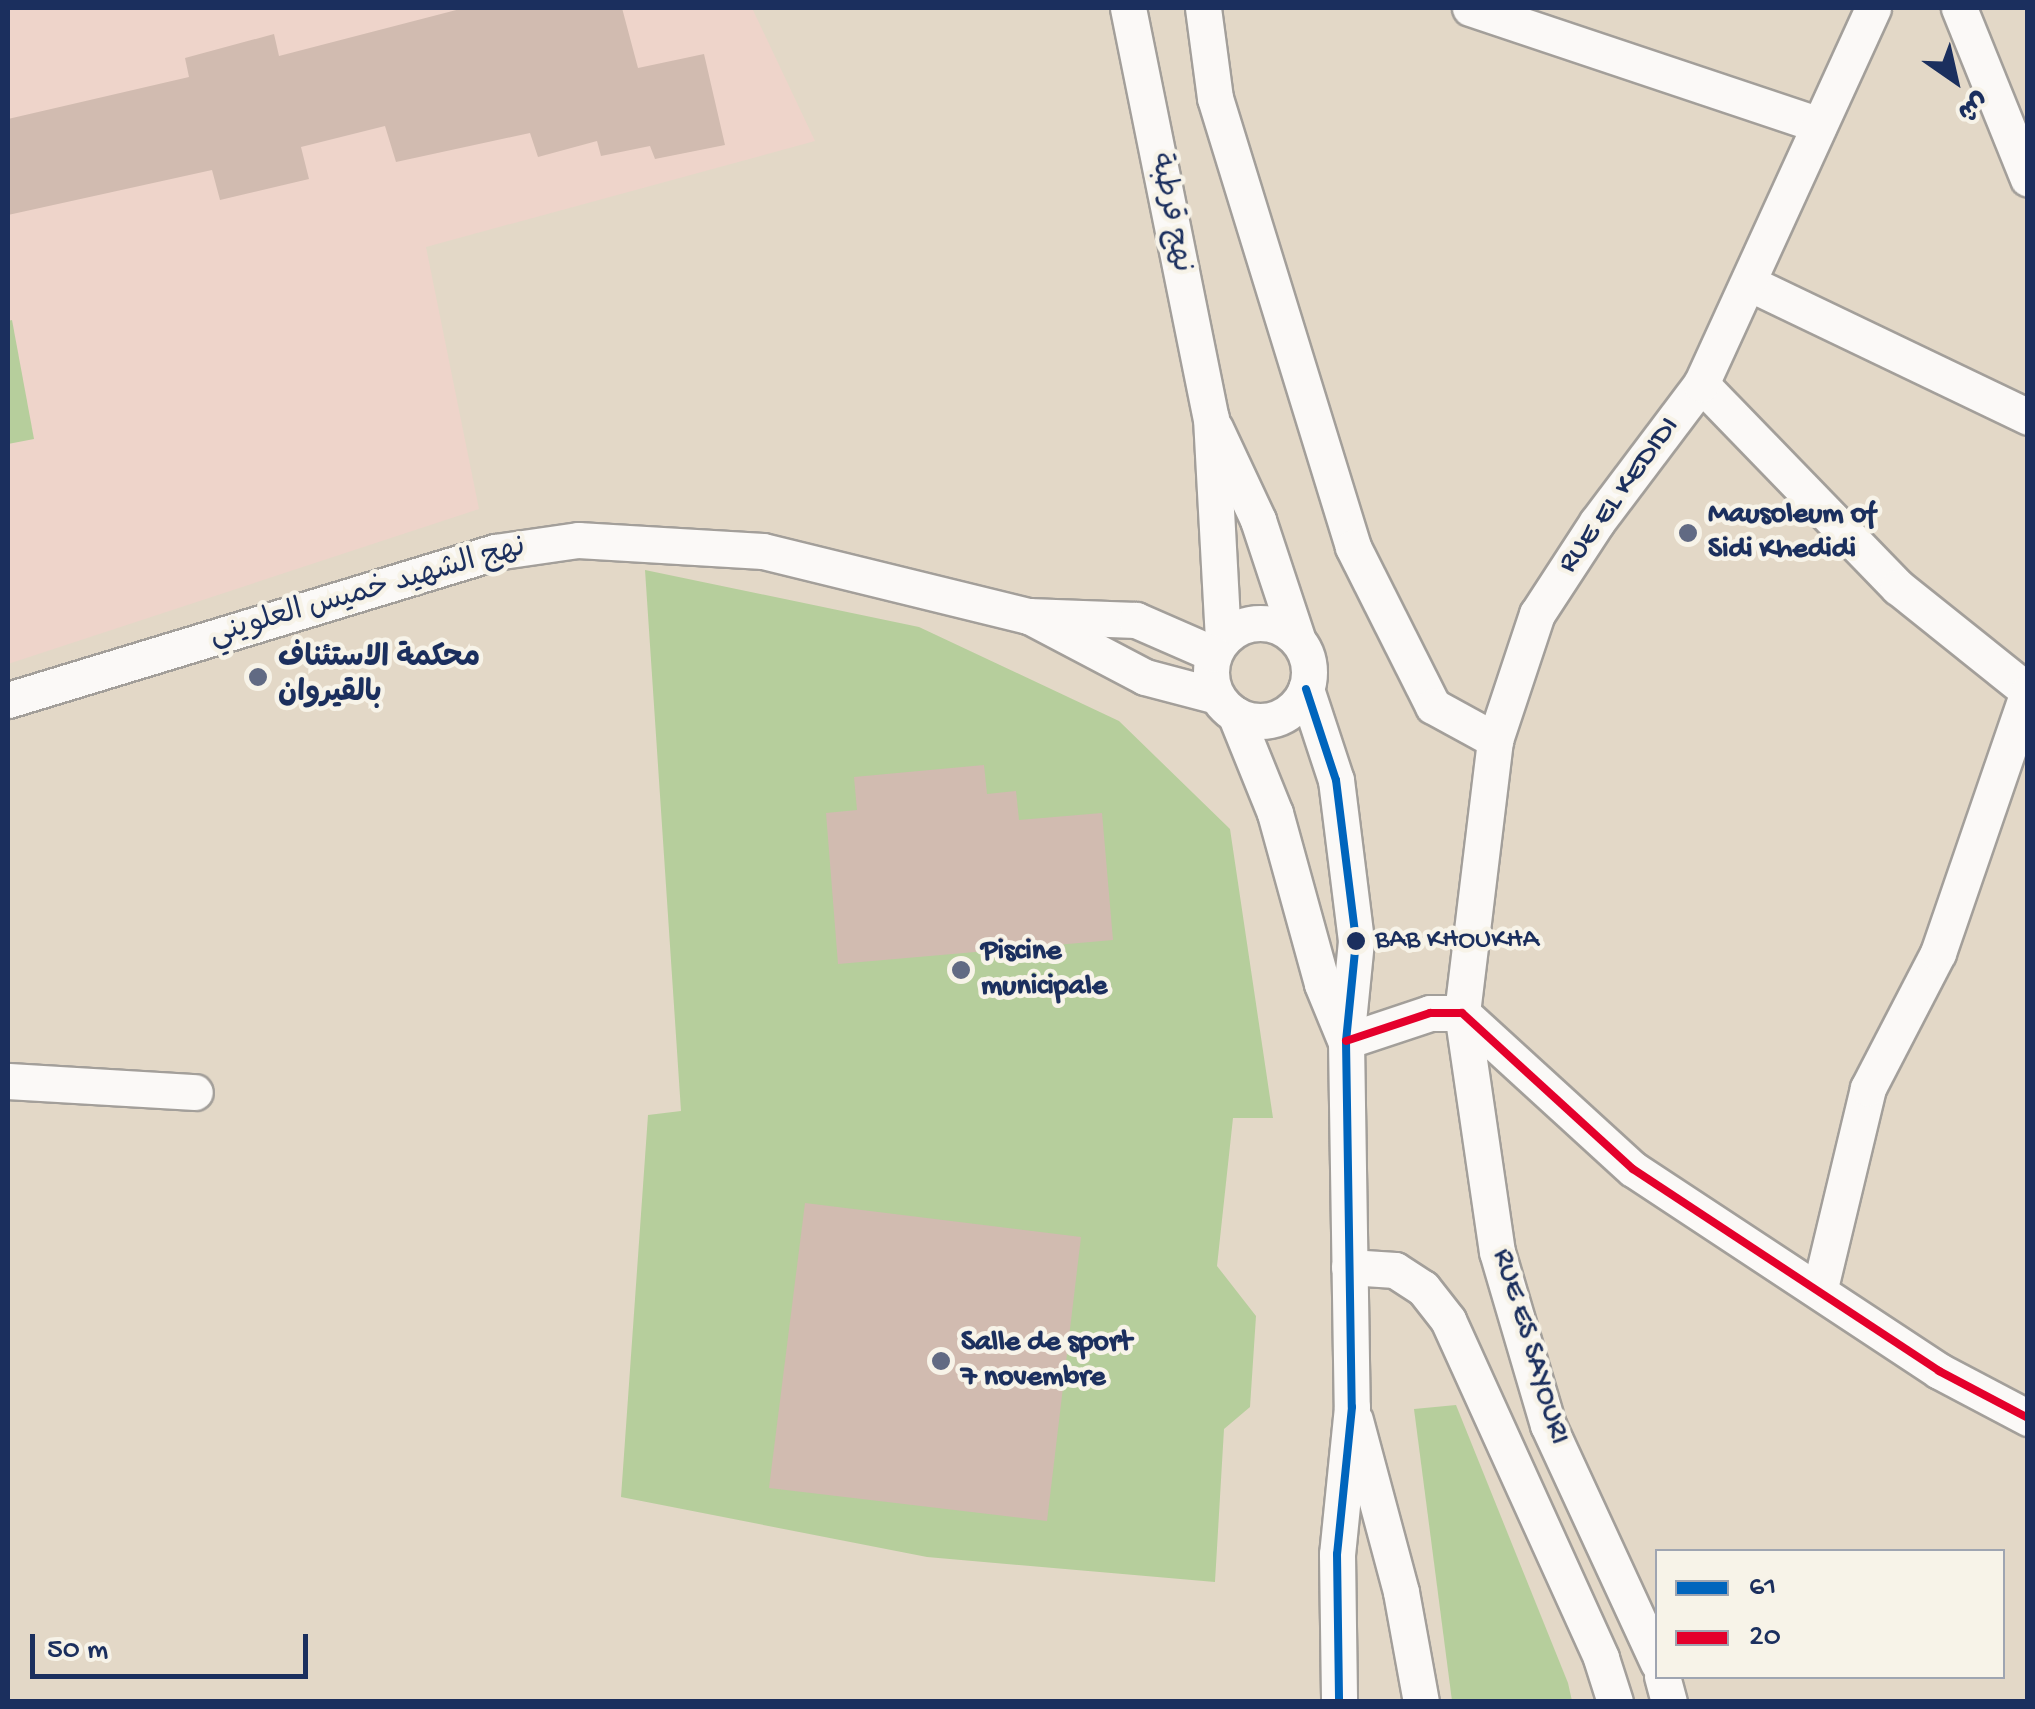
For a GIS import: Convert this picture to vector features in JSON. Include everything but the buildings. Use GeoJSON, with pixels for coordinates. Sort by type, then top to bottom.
{"type":"FeatureCollection","features":[{"type":"Feature","properties":{"kind":"street","name":"نهج قرطبة"},"geometry":{"type":"LineString","coordinates":[[1128,8],[1210,418],[1218,647]]}},
{"type":"Feature","properties":{"kind":"street"},"geometry":{"type":"LineString","coordinates":[[1202,8],[1215,98],[1353,547],[1433,706],[1495,740]]}},
{"type":"Feature","properties":{"kind":"street"},"geometry":{"type":"LineString","coordinates":[[1470,8],[1819,126]]}},
{"type":"Feature","properties":{"kind":"street","name":"RUE EL KEDIDI"},"geometry":{"type":"LineString","coordinates":[[1462,1013],[1495,740],[1537,614],[1596,522],[1701,384],[1751,284],[1873,8]]}},
{"type":"Feature","properties":{"kind":"street"},"geometry":{"type":"LineString","coordinates":[[1958,8],[2028,179]]}},
{"type":"Feature","properties":{"kind":"street"},"geometry":{"type":"LineString","coordinates":[[1751,284],[2028,417]]}},
{"type":"Feature","properties":{"kind":"street"},"geometry":{"type":"LineString","coordinates":[[1701,384],[1898,587],[2028,692],[1938,953],[1868,1088],[1820,1288]]}},
{"type":"Feature","properties":{"kind":"street","name":"نهج قرطبة"},"geometry":{"type":"LineString","coordinates":[[1210,418],[1258,520],[1298,641]]}},
{"type":"Feature","properties":{"kind":"street","name":"نهج الشهيد خميس العلويني"},"geometry":{"type":"LineString","coordinates":[[8,700],[495,552],[578,540],[763,551],[1028,616],[1136,620],[1218,647]]}},
{"type":"Feature","properties":{"kind":"street","name":"نهج الشهيد خميس العلويني"},"geometry":{"type":"LineString","coordinates":[[1028,616],[1145,677],[1226,705]]}},
{"type":"Feature","properties":{"kind":"street"},"geometry":{"type":"LineString","coordinates":[[1226,705],[1268,720],[1297,704],[1306,689],[1309,672],[1298,641],[1285,629],[1252,624],[1218,647],[1226,705],[1275,813],[1322,984],[1346,1041]]}},
{"type":"Feature","properties":{"kind":"street"},"geometry":{"type":"LineString","coordinates":[[1306,689],[1336,780],[1356,940],[1346,1041],[1352,1408],[1337,1554],[1339,1702]]}},
{"type":"Feature","properties":{"kind":"street"},"geometry":{"type":"LineString","coordinates":[[1346,1041],[1430,1013],[1462,1013],[1633,1169],[1820,1288],[1939,1371],[2028,1418]]}},
{"type":"Feature","properties":{"kind":"street","name":"RUE ES SAYOURI"},"geometry":{"type":"LineString","coordinates":[[1462,1013],[1497,1252],[1543,1408],[1655,1656]]}},
{"type":"Feature","properties":{"kind":"street"},"geometry":{"type":"LineString","coordinates":[[8,1080],[195,1092]]}},
{"type":"Feature","properties":{"kind":"street"},"geometry":{"type":"LineString","coordinates":[[1349,1267],[1395,1270],[1423,1288],[1448,1320],[1615,1702]]}},
{"type":"Feature","properties":{"kind":"street"},"geometry":{"type":"LineString","coordinates":[[1352,1408],[1402,1592],[1421,1702]]}},
{"type":"Feature","properties":{"kind":"shaded area"},"geometry":{"type":"Polygon","coordinates":[[[8,8],[752,8],[815,141],[426,247],[479,509],[8,664],[8,8]]]}},
{"type":"Feature","properties":{"kind":"green space"},"geometry":{"type":"Polygon","coordinates":[[[12,320],[34,439],[8,444],[8,321],[12,320]]]}},
{"type":"Feature","properties":{"kind":"green space"},"geometry":{"type":"Polygon","coordinates":[[[645,570],[919,627],[1119,721],[1230,829],[1273,1118],[1233,1118],[1217,1266],[1256,1316],[1250,1407],[1224,1429],[1215,1582],[927,1557],[621,1497],[648,1115],[681,1111],[645,570]]]}},
{"type":"Feature","properties":{"kind":"green space"},"geometry":{"type":"Polygon","coordinates":[[[1456,1405],[1572,1701],[1452,1701],[1414,1409],[1456,1405]]]}},
{"type":"Feature","properties":{"kind":"transit line","name":"61"},"geometry":{"type":"LineString","coordinates":[[1306,689],[1336,780],[1356,941],[1346,1041],[1352,1407],[1337,1554],[1339,1702]]}},
{"type":"Feature","properties":{"kind":"transit line","name":"20"},"geometry":{"type":"LineString","coordinates":[[1346,1041],[1430,1013],[1462,1013],[1633,1169],[1939,1371],[2028,1418]]}},
{"type":"Feature","properties":{"kind":"place","name":"Mausoleum of Sidi Khedidi"},"geometry":{"type":"Point","coordinates":[1688,533]}},
{"type":"Feature","properties":{"kind":"place","name":"محكمة الاستئناف بالقيروان"},"geometry":{"type":"Point","coordinates":[258,677]}},
{"type":"Feature","properties":{"kind":"place","name":"BAB KHOUKHA"},"geometry":{"type":"Point","coordinates":[1356,941]}},
{"type":"Feature","properties":{"kind":"place","name":"Piscine municipale"},"geometry":{"type":"Point","coordinates":[961,970]}},
{"type":"Feature","properties":{"kind":"place","name":"Salle de sport 7 novembre"},"geometry":{"type":"Point","coordinates":[941,1361]}}]}
